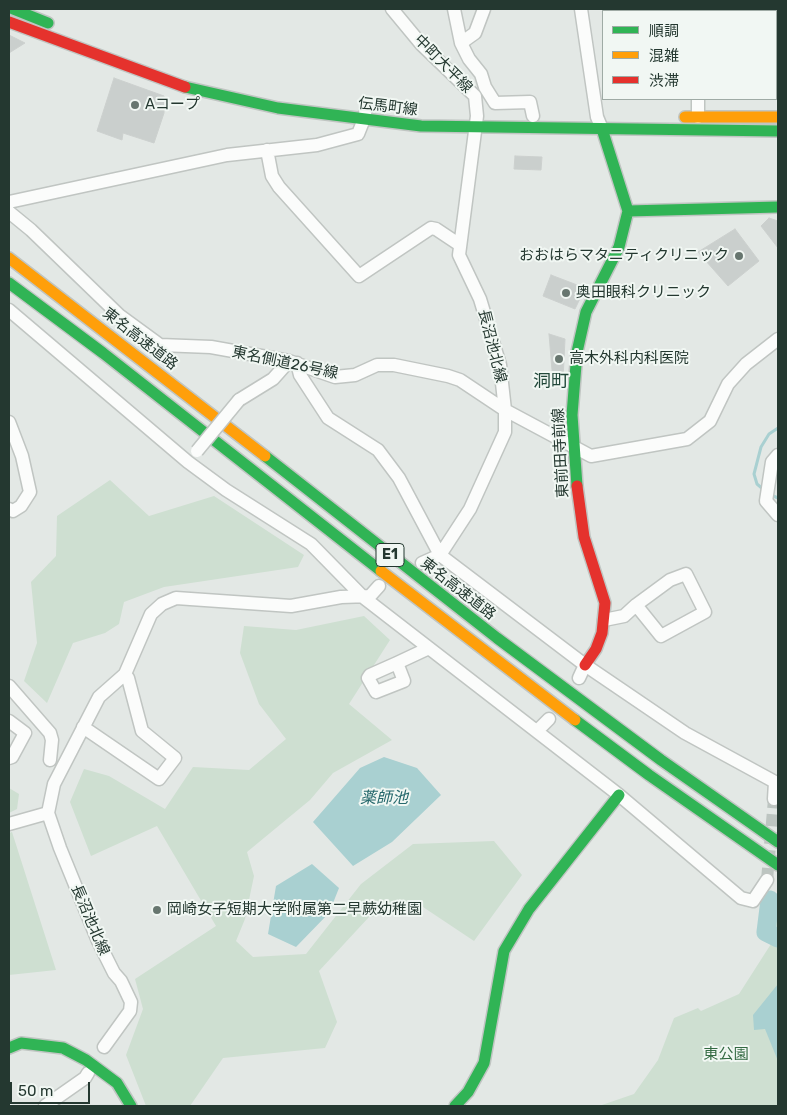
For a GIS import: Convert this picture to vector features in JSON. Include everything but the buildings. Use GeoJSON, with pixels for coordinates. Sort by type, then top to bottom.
{"type":"FeatureCollection","features":[{"type":"Feature","properties":{"kind":"main road","name":"伝馬町線"},"geometry":{"type":"LineString","coordinates":[[13,9],[182,75],[421,126],[533,116],[602,117]]}},
{"type":"Feature","properties":{"kind":"main road","name":"伝馬町線"},"geometry":{"type":"LineString","coordinates":[[9,22],[178,85],[278,108],[365,113],[395,111]]}},
{"type":"Feature","properties":{"kind":"main road","name":"伝馬町線"},"geometry":{"type":"LineString","coordinates":[[440,114],[477,121],[602,129],[778,131]]}},
{"type":"Feature","properties":{"kind":"main road"},"geometry":{"type":"LineString","coordinates":[[670,117],[778,117]]}},
{"type":"Feature","properties":{"kind":"main road"},"geometry":{"type":"LineString","coordinates":[[602,129],[628,211],[778,207]]}},
{"type":"Feature","properties":{"kind":"main road","name":"東前田寺前線"},"geometry":{"type":"LineString","coordinates":[[585,665],[596,649],[604,620],[605,603],[584,537],[574,448],[572,415],[577,352],[586,312],[619,247],[628,211]]}},
{"type":"Feature","properties":{"kind":"main road","name":"東名高速道路"},"geometry":{"type":"LineString","coordinates":[[9,258],[497,638],[661,760],[778,842]]}},
{"type":"Feature","properties":{"kind":"main road","name":"E1"},"geometry":{"type":"LineString","coordinates":[[9,283],[103,353],[492,658],[648,775],[778,865]]}},
{"type":"Feature","properties":{"kind":"main road"},"geometry":{"type":"LineString","coordinates":[[455,1106],[468,1092],[484,1063],[504,951],[529,909],[619,795]]}},
{"type":"Feature","properties":{"kind":"main road"},"geometry":{"type":"LineString","coordinates":[[9,1048],[21,1043],[63,1048],[86,1060],[117,1083],[130,1106]]}},
{"type":"Feature","properties":{"kind":"street","name":"中町大平線"},"geometry":{"type":"LineString","coordinates":[[392,9],[421,44],[475,96],[477,121]]}},
{"type":"Feature","properties":{"kind":"street"},"geometry":{"type":"LineString","coordinates":[[454,9],[462,43],[469,59],[481,74],[485,87],[495,103],[530,102],[533,116]]}},
{"type":"Feature","properties":{"kind":"street"},"geometry":{"type":"LineString","coordinates":[[462,43],[475,33],[484,9]]}},
{"type":"Feature","properties":{"kind":"street"},"geometry":{"type":"LineString","coordinates":[[582,9],[602,117],[602,129]]}},
{"type":"Feature","properties":{"kind":"street"},"geometry":{"type":"LineString","coordinates":[[698,100],[698,117]]}},
{"type":"Feature","properties":{"kind":"street"},"geometry":{"type":"LineString","coordinates":[[9,202],[227,155],[317,145],[358,134],[365,113]]}},
{"type":"Feature","properties":{"kind":"street","name":"長沼池北線"},"geometry":{"type":"LineString","coordinates":[[440,555],[470,509],[505,432],[505,410],[500,365],[480,299],[459,255],[477,121]]}},
{"type":"Feature","properties":{"kind":"street"},"geometry":{"type":"LineString","coordinates":[[267,150],[272,176],[279,187],[360,276],[431,228],[436,229],[460,244]]}},
{"type":"Feature","properties":{"kind":"street","name":"東名側道26号線"},"geometry":{"type":"LineString","coordinates":[[9,212],[31,230],[119,315],[160,345],[211,347],[293,362],[335,377],[355,375],[377,365],[394,365],[448,376],[460,380],[505,410],[591,456],[687,439],[710,421],[728,384],[746,364],[778,339]]}},
{"type":"Feature","properties":{"kind":"street"},"geometry":{"type":"LineString","coordinates":[[9,310],[188,462],[226,490],[311,544],[362,596],[619,795],[740,898],[753,901],[767,880]]}},
{"type":"Feature","properties":{"kind":"street"},"geometry":{"type":"LineString","coordinates":[[188,462],[239,400],[274,379],[293,362],[328,418],[378,450],[399,478],[440,555],[585,665],[684,734],[777,778],[774,799]]}},
{"type":"Feature","properties":{"kind":"street"},"geometry":{"type":"LineString","coordinates":[[9,422],[22,456],[30,492],[21,506],[13,511],[9,510]]}},
{"type":"Feature","properties":{"kind":"street"},"geometry":{"type":"LineString","coordinates":[[778,455],[772,462],[766,501],[778,515]]}},
{"type":"Feature","properties":{"kind":"street"},"geometry":{"type":"LineString","coordinates":[[422,563],[440,555]]}},
{"type":"Feature","properties":{"kind":"street"},"geometry":{"type":"LineString","coordinates":[[604,620],[624,616],[636,605],[670,580],[686,574],[705,612],[661,636],[636,605]]}},
{"type":"Feature","properties":{"kind":"street"},"geometry":{"type":"LineString","coordinates":[[9,824],[48,814],[54,784],[83,727],[103,692],[125,674],[151,614],[162,604],[176,598],[291,606],[341,597],[370,596],[379,586]]}},
{"type":"Feature","properties":{"kind":"street"},"geometry":{"type":"LineString","coordinates":[[397,663],[429,648]]}},
{"type":"Feature","properties":{"kind":"street"},"geometry":{"type":"LineString","coordinates":[[579,678],[585,665]]}},
{"type":"Feature","properties":{"kind":"street"},"geometry":{"type":"LineString","coordinates":[[83,727],[159,779],[175,758],[142,732],[128,678],[125,674]]}},
{"type":"Feature","properties":{"kind":"street"},"geometry":{"type":"LineString","coordinates":[[9,686],[50,733],[52,740],[50,760]]}},
{"type":"Feature","properties":{"kind":"street"},"geometry":{"type":"LineString","coordinates":[[537,731],[549,719]]}},
{"type":"Feature","properties":{"kind":"street"},"geometry":{"type":"LineString","coordinates":[[9,721],[25,733],[12,757],[9,758]]}},
{"type":"Feature","properties":{"kind":"street","name":"長沼池北線"},"geometry":{"type":"LineString","coordinates":[[48,814],[98,941],[131,1002],[130,1011],[104,1047]]}},
{"type":"Feature","properties":{"kind":"street"},"geometry":{"type":"LineString","coordinates":[[45,1106],[85,1078],[88,1073]]}},
{"type":"Feature","properties":{"kind":"green space"},"geometry":{"type":"Polygon","coordinates":[[[110,480],[149,516],[214,496],[304,555],[298,567],[164,587],[124,602],[119,624],[105,633],[73,643],[47,703],[24,681],[37,643],[31,582],[56,556],[57,516],[110,480]]]}},
{"type":"Feature","properties":{"kind":"green space"},"geometry":{"type":"Polygon","coordinates":[[[364,616],[390,640],[349,704],[392,740],[333,773],[310,800],[247,852],[254,876],[245,919],[236,941],[253,957],[306,954],[361,884],[413,844],[494,841],[522,875],[474,941],[423,907],[369,917],[319,971],[337,1022],[325,1048],[223,1058],[190,1106],[146,1106],[126,1055],[143,1009],[135,979],[216,926],[157,826],[91,856],[70,802],[84,769],[109,776],[165,809],[193,767],[249,770],[286,739],[259,704],[240,653],[244,626],[296,630],[364,616]]]}},
{"type":"Feature","properties":{"kind":"green space"},"geometry":{"type":"Polygon","coordinates":[[[9,788],[19,794],[17,809],[9,813],[9,788]]]}},
{"type":"Feature","properties":{"kind":"green space"},"geometry":{"type":"Polygon","coordinates":[[[12,832],[56,970],[9,975],[9,833],[12,832]]]}},
{"type":"Feature","properties":{"kind":"green space","name":"東公園"},"geometry":{"type":"Polygon","coordinates":[[[769,893],[778,899],[778,1106],[599,1106],[634,1094],[658,1060],[674,1018],[698,1008],[701,1011],[739,994],[771,944],[769,893]]]}},
{"type":"Feature","properties":{"kind":"water","name":"薬師池"},"geometry":{"type":"Polygon","coordinates":[[[384,757],[417,768],[441,795],[392,842],[353,866],[313,822],[360,768],[384,757]]]}},
{"type":"Feature","properties":{"kind":"water"},"geometry":{"type":"Polygon","coordinates":[[[312,864],[339,888],[329,913],[296,947],[268,934],[276,886],[312,864]]]}},
{"type":"Feature","properties":{"kind":"water"},"geometry":{"type":"Polygon","coordinates":[[[778,984],[778,1061],[765,1029],[754,1030],[753,1015],[778,984]]]}},
{"type":"Feature","properties":{"kind":"waterway"},"geometry":{"type":"LineString","coordinates":[[764,490],[757,484],[754,474],[761,447],[769,434],[778,428]]}},
{"type":"Feature","properties":{"kind":"waterway"},"geometry":{"type":"LineString","coordinates":[[771,495],[778,498]]}},
{"type":"Feature","properties":{"kind":"waterway"},"geometry":{"type":"LineString","coordinates":[[770,900],[766,932],[778,938]]}},
{"type":"Feature","properties":{"kind":"tunnel"},"geometry":{"type":"LineString","coordinates":[[767,880],[774,799]]}},
{"type":"Feature","properties":{"kind":"traffic: fast"},"geometry":{"type":"LineString","coordinates":[[13,9],[48,23]]}},
{"type":"Feature","properties":{"kind":"traffic: fast"},"geometry":{"type":"LineString","coordinates":[[185,87],[278,108],[421,126],[778,131]]}},
{"type":"Feature","properties":{"kind":"traffic: fast"},"geometry":{"type":"LineString","coordinates":[[602,129],[628,211],[778,207]]}},
{"type":"Feature","properties":{"kind":"traffic: fast"},"geometry":{"type":"LineString","coordinates":[[577,486],[572,415],[577,352],[586,312],[619,247],[628,211]]}},
{"type":"Feature","properties":{"kind":"traffic: fast"},"geometry":{"type":"LineString","coordinates":[[9,283],[103,353],[381,571]]}},
{"type":"Feature","properties":{"kind":"traffic: fast"},"geometry":{"type":"LineString","coordinates":[[265,456],[497,638],[661,760],[778,842]]}},
{"type":"Feature","properties":{"kind":"traffic: fast"},"geometry":{"type":"LineString","coordinates":[[575,720],[649,775],[778,865]]}},
{"type":"Feature","properties":{"kind":"traffic: fast"},"geometry":{"type":"LineString","coordinates":[[455,1106],[468,1092],[484,1063],[504,951],[529,909],[619,795]]}},
{"type":"Feature","properties":{"kind":"traffic: fast"},"geometry":{"type":"LineString","coordinates":[[9,1048],[21,1043],[63,1048],[86,1060],[117,1083],[131,1106]]}},
{"type":"Feature","properties":{"kind":"traffic: slow"},"geometry":{"type":"LineString","coordinates":[[685,117],[778,117]]}},
{"type":"Feature","properties":{"kind":"traffic: slow"},"geometry":{"type":"LineString","coordinates":[[9,258],[265,456]]}},
{"type":"Feature","properties":{"kind":"traffic: slow"},"geometry":{"type":"LineString","coordinates":[[381,571],[575,720]]}},
{"type":"Feature","properties":{"kind":"traffic: jam"},"geometry":{"type":"LineString","coordinates":[[9,22],[185,87]]}},
{"type":"Feature","properties":{"kind":"traffic: jam"},"geometry":{"type":"LineString","coordinates":[[577,486],[584,537],[605,603],[602,633],[596,649],[585,665]]}},
{"type":"Feature","properties":{"kind":"place","name":"Aコープ"},"geometry":{"type":"Point","coordinates":[135,105]}},
{"type":"Feature","properties":{"kind":"place","name":"おおはらマタニティクリニック"},"geometry":{"type":"Point","coordinates":[739,256]}},
{"type":"Feature","properties":{"kind":"place","name":"奥田眼科クリニック"},"geometry":{"type":"Point","coordinates":[566,293]}},
{"type":"Feature","properties":{"kind":"place","name":"高木外科内科医院"},"geometry":{"type":"Point","coordinates":[559,359]}},
{"type":"Feature","properties":{"kind":"place","name":"岡崎女子短期大学附属第二早蕨幼稚園"},"geometry":{"type":"Point","coordinates":[157,910]}},
{"type":"Feature","properties":{"kind":"district","name":"洞町"},"geometry":{"type":"Point","coordinates":[551,382]}}]}
